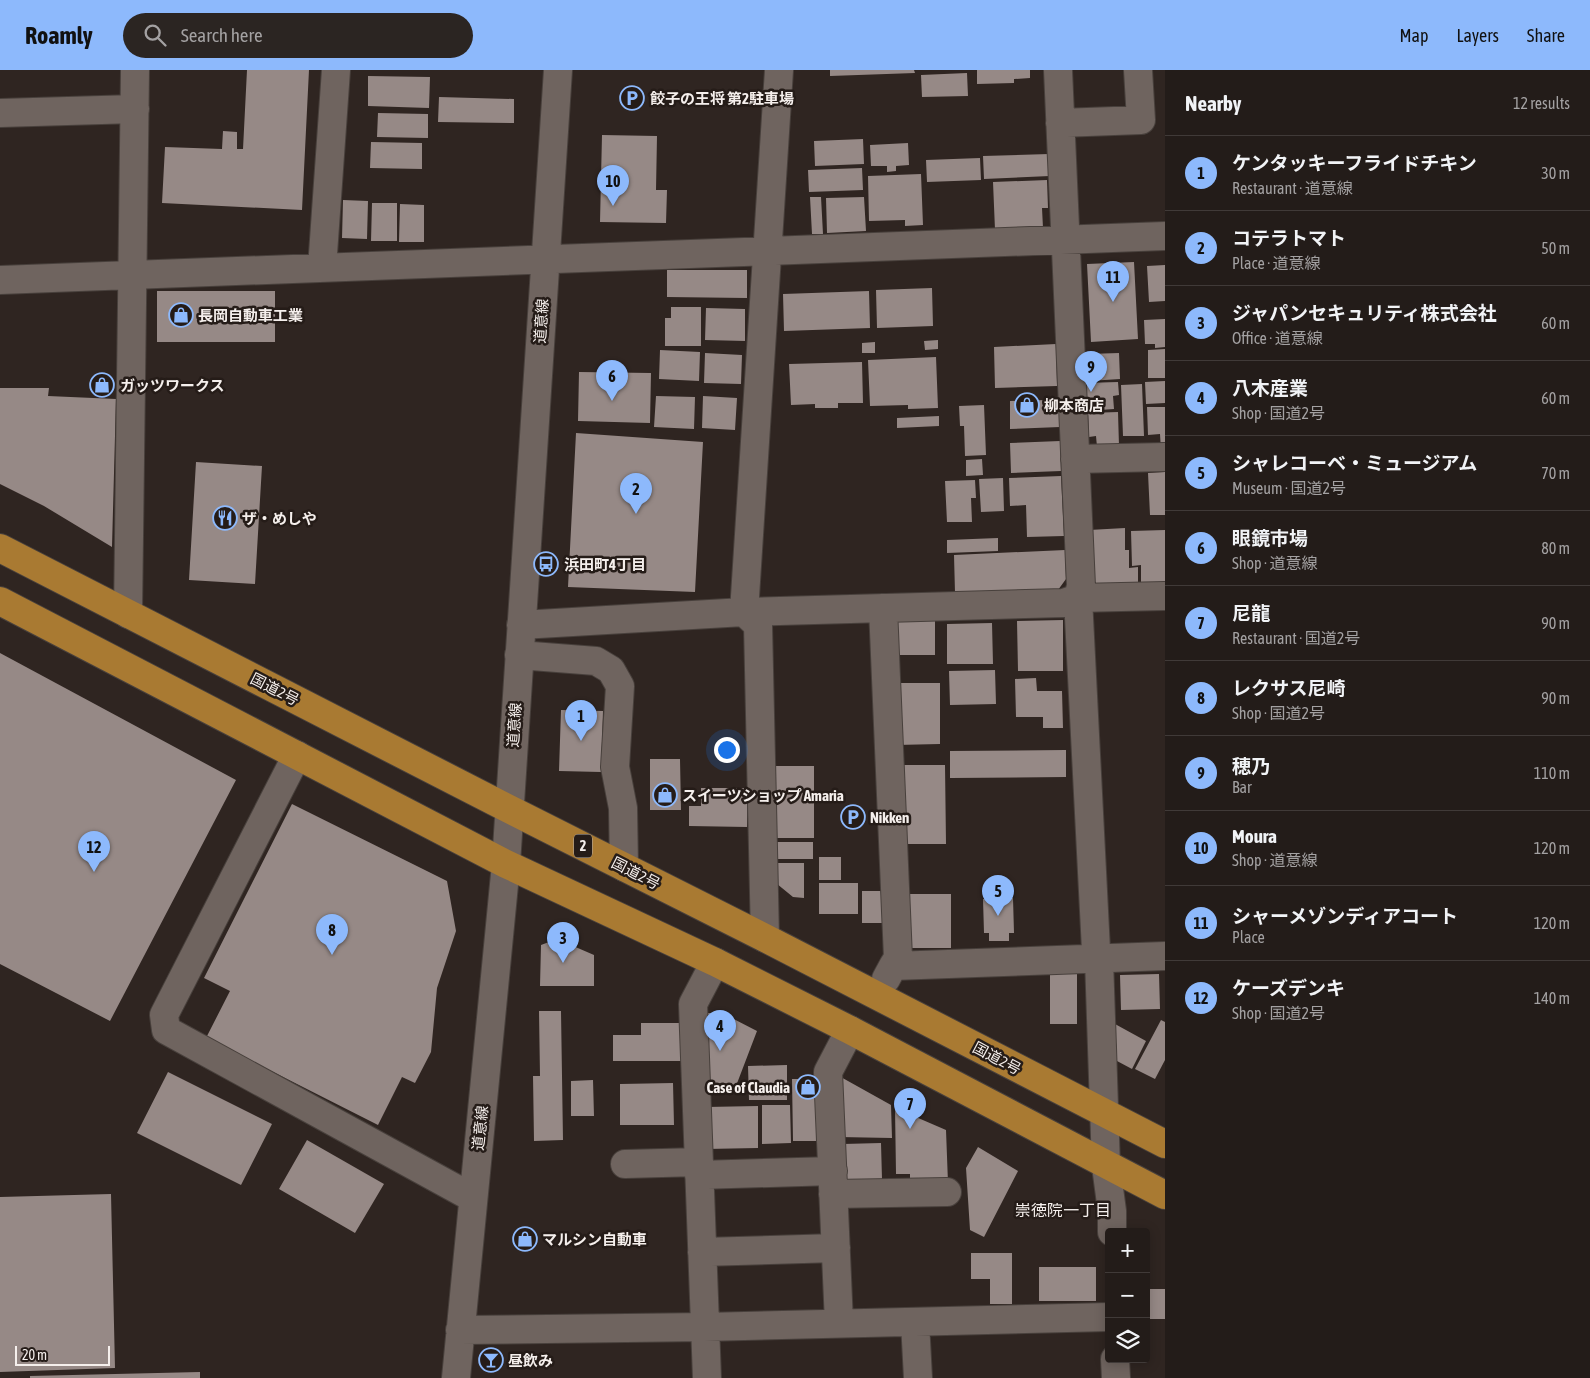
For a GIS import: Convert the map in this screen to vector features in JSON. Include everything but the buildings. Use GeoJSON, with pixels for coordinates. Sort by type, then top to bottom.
{"type":"FeatureCollection","features":[{"type":"Feature","properties":{"kind":"highway","name":"国道2号"},"geometry":{"type":"LineString","coordinates":[[0,548],[1165,1144]]}},
{"type":"Feature","properties":{"kind":"highway"},"geometry":{"type":"LineString","coordinates":[[0,601],[506,864],[715,962],[850,1030],[1106,1166],[1165,1195]]}},
{"type":"Feature","properties":{"kind":"street"},"geometry":{"type":"LineString","coordinates":[[128,614],[135,70]]}},
{"type":"Feature","properties":{"kind":"street"},"geometry":{"type":"LineString","coordinates":[[322,268],[336,70]]}},
{"type":"Feature","properties":{"kind":"street","name":"道意線"},"geometry":{"type":"LineString","coordinates":[[456,1378],[506,864],[558,70]]}},
{"type":"Feature","properties":{"kind":"street"},"geometry":{"type":"LineString","coordinates":[[744,612],[779,70]]}},
{"type":"Feature","properties":{"kind":"street"},"geometry":{"type":"LineString","coordinates":[[1058,70],[1081,586],[1078,598],[1098,959],[1106,1166],[1112,1211],[1112,1228]]}},
{"type":"Feature","properties":{"kind":"street"},"geometry":{"type":"LineString","coordinates":[[1060,123],[1141,120],[1138,70]]}},
{"type":"Feature","properties":{"kind":"street"},"geometry":{"type":"LineString","coordinates":[[0,113],[135,109]]}},
{"type":"Feature","properties":{"kind":"street"},"geometry":{"type":"LineString","coordinates":[[0,280],[1165,236]]}},
{"type":"Feature","properties":{"kind":"street"},"geometry":{"type":"LineString","coordinates":[[1075,459],[1165,457]]}},
{"type":"Feature","properties":{"kind":"street"},"geometry":{"type":"LineString","coordinates":[[521,625],[744,612],[1064,603],[1078,598],[1165,596]]}},
{"type":"Feature","properties":{"kind":"street"},"geometry":{"type":"LineString","coordinates":[[878,996],[898,958],[883,608]]}},
{"type":"Feature","properties":{"kind":"street"},"geometry":{"type":"LineString","coordinates":[[744,612],[758,625],[765,938]]}},
{"type":"Feature","properties":{"kind":"street"},"geometry":{"type":"LineString","coordinates":[[519,655],[596,661],[611,670],[620,686],[615,767],[623,808],[624,867]]}},
{"type":"Feature","properties":{"kind":"street"},"geometry":{"type":"LineString","coordinates":[[297,755],[164,1015],[166,1030],[473,1198]]}},
{"type":"Feature","properties":{"kind":"street"},"geometry":{"type":"LineString","coordinates":[[893,966],[1165,956]]}},
{"type":"Feature","properties":{"kind":"street"},"geometry":{"type":"LineString","coordinates":[[707,1378],[693,1004],[715,962]]}},
{"type":"Feature","properties":{"kind":"street"},"geometry":{"type":"LineString","coordinates":[[839,1323],[828,1072],[850,1030]]}},
{"type":"Feature","properties":{"kind":"street"},"geometry":{"type":"LineString","coordinates":[[625,1164],[947,1192]]}},
{"type":"Feature","properties":{"kind":"street"},"geometry":{"type":"LineString","coordinates":[[702,1252],[836,1248]]}},
{"type":"Feature","properties":{"kind":"street"},"geometry":{"type":"LineString","coordinates":[[460,1330],[705,1327],[1105,1317]]}},
{"type":"Feature","properties":{"kind":"street"},"geometry":{"type":"LineString","coordinates":[[916,1322],[918,1378]]}},
{"type":"Feature","properties":{"kind":"street"},"geometry":{"type":"LineString","coordinates":[[1115,1363],[1116,1378]]}},
{"type":"Feature","properties":{"kind":"place","name":"餃子の王将 第2駐車場"},"geometry":{"type":"Point","coordinates":[632,98]}},
{"type":"Feature","properties":{"kind":"place","name":"Moura"},"geometry":{"type":"Point","coordinates":[613,206]}},
{"type":"Feature","properties":{"kind":"place","name":"シャーメゾンディアコート"},"geometry":{"type":"Point","coordinates":[1113,302]}},
{"type":"Feature","properties":{"kind":"place","name":"長岡自動車工業"},"geometry":{"type":"Point","coordinates":[181,315]}},
{"type":"Feature","properties":{"kind":"place","name":"ガッツワークス"},"geometry":{"type":"Point","coordinates":[102,385]}},
{"type":"Feature","properties":{"kind":"place","name":"穂乃"},"geometry":{"type":"Point","coordinates":[1091,392]}},
{"type":"Feature","properties":{"kind":"place","name":"眼鏡市場"},"geometry":{"type":"Point","coordinates":[612,401]}},
{"type":"Feature","properties":{"kind":"place","name":"柳本商店"},"geometry":{"type":"Point","coordinates":[1027,405]}},
{"type":"Feature","properties":{"kind":"place","name":"コテラトマト"},"geometry":{"type":"Point","coordinates":[636,514]}},
{"type":"Feature","properties":{"kind":"place","name":"ザ・めしや"},"geometry":{"type":"Point","coordinates":[225,518]}},
{"type":"Feature","properties":{"kind":"place","name":"浜田町4丁目"},"geometry":{"type":"Point","coordinates":[546,564]}},
{"type":"Feature","properties":{"kind":"place","name":"ケンタッキーフライドチキン"},"geometry":{"type":"Point","coordinates":[581,741]}},
{"type":"Feature","properties":{"kind":"place","name":"スイーツショップ Amaria"},"geometry":{"type":"Point","coordinates":[665,795]}},
{"type":"Feature","properties":{"kind":"place","name":"Nikken"},"geometry":{"type":"Point","coordinates":[853,817]}},
{"type":"Feature","properties":{"kind":"place","name":"ケーズデンキ"},"geometry":{"type":"Point","coordinates":[94,872]}},
{"type":"Feature","properties":{"kind":"place","name":"シャレコーベ・ミュージアム"},"geometry":{"type":"Point","coordinates":[998,916]}},
{"type":"Feature","properties":{"kind":"place","name":"レクサス尼崎"},"geometry":{"type":"Point","coordinates":[332,955]}},
{"type":"Feature","properties":{"kind":"place","name":"ジャパンセキュリティ株式会社"},"geometry":{"type":"Point","coordinates":[563,963]}},
{"type":"Feature","properties":{"kind":"place","name":"八木産業"},"geometry":{"type":"Point","coordinates":[720,1051]}},
{"type":"Feature","properties":{"kind":"place","name":"Case of Claudia"},"geometry":{"type":"Point","coordinates":[808,1087]}},
{"type":"Feature","properties":{"kind":"place","name":"尼龍"},"geometry":{"type":"Point","coordinates":[910,1129]}},
{"type":"Feature","properties":{"kind":"place","name":"マルシン自動車"},"geometry":{"type":"Point","coordinates":[525,1239]}},
{"type":"Feature","properties":{"kind":"place","name":"昼飲み"},"geometry":{"type":"Point","coordinates":[491,1360]}},
{"type":"Feature","properties":{"kind":"district","name":"崇徳院一丁目"},"geometry":{"type":"Point","coordinates":[1063,1210]}}]}
